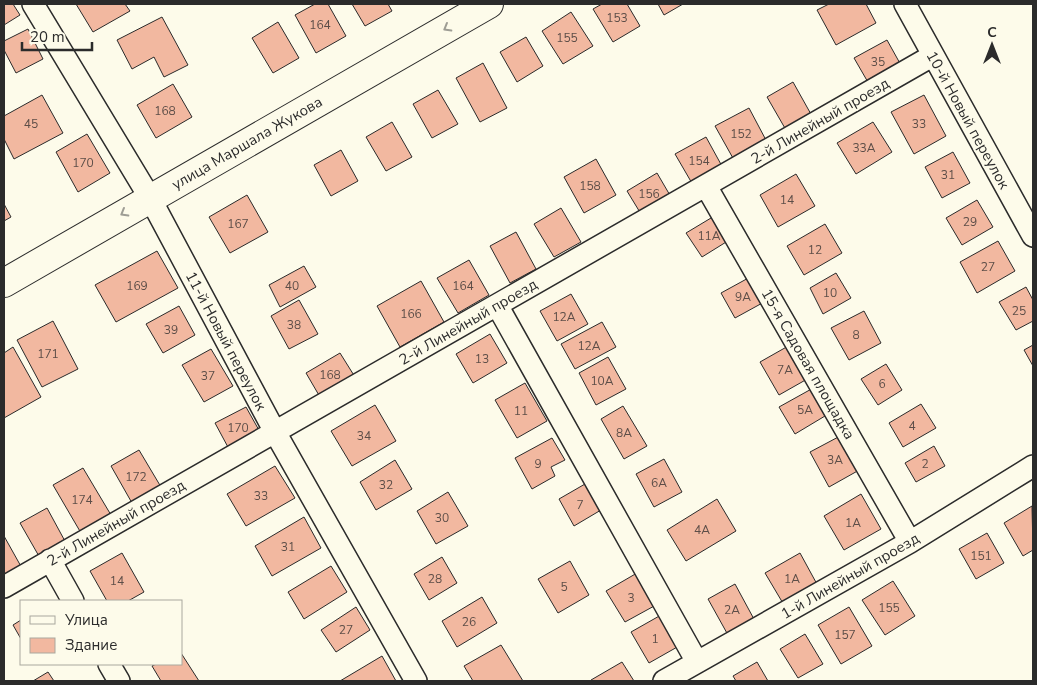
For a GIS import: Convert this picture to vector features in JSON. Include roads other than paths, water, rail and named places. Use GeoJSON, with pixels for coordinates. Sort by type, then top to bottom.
{"type":"FeatureCollection","features":[{"type":"Feature","properties":{"kind":"main road","name":"улица Маршала Жукова"},"geometry":{"type":"LineString","coordinates":[[4,282],[490,4]]}},
{"type":"Feature","properties":{"kind":"street","name":"11-й Новый переулок"},"geometry":{"type":"LineString","coordinates":[[33,4],[150,198],[275,432],[416,681]]}},
{"type":"Feature","properties":{"kind":"street","name":"10-й Новый переулок"},"geometry":{"type":"LineString","coordinates":[[905,4],[1033,236]]}},
{"type":"Feature","properties":{"kind":"street","name":"2-й Линейный проезд"},"geometry":{"type":"LineString","coordinates":[[4,587],[932,56]]}},
{"type":"Feature","properties":{"kind":"street","name":"15-я Садовая площадка"},"geometry":{"type":"LineString","coordinates":[[706,186],[910,542]]}},
{"type":"Feature","properties":{"kind":"street"},"geometry":{"type":"LineString","coordinates":[[497,305],[697,662]]}},
{"type":"Feature","properties":{"kind":"street","name":"1-й Линейный проезд"},"geometry":{"type":"LineString","coordinates":[[664,681],[910,542],[1033,466]]}},
{"type":"Feature","properties":{"kind":"street"},"geometry":{"type":"LineString","coordinates":[[50,560],[72,600]]}},
{"type":"Feature","properties":{"kind":"street"},"geometry":{"type":"LineString","coordinates":[[110,665],[119,681]]}}]}
